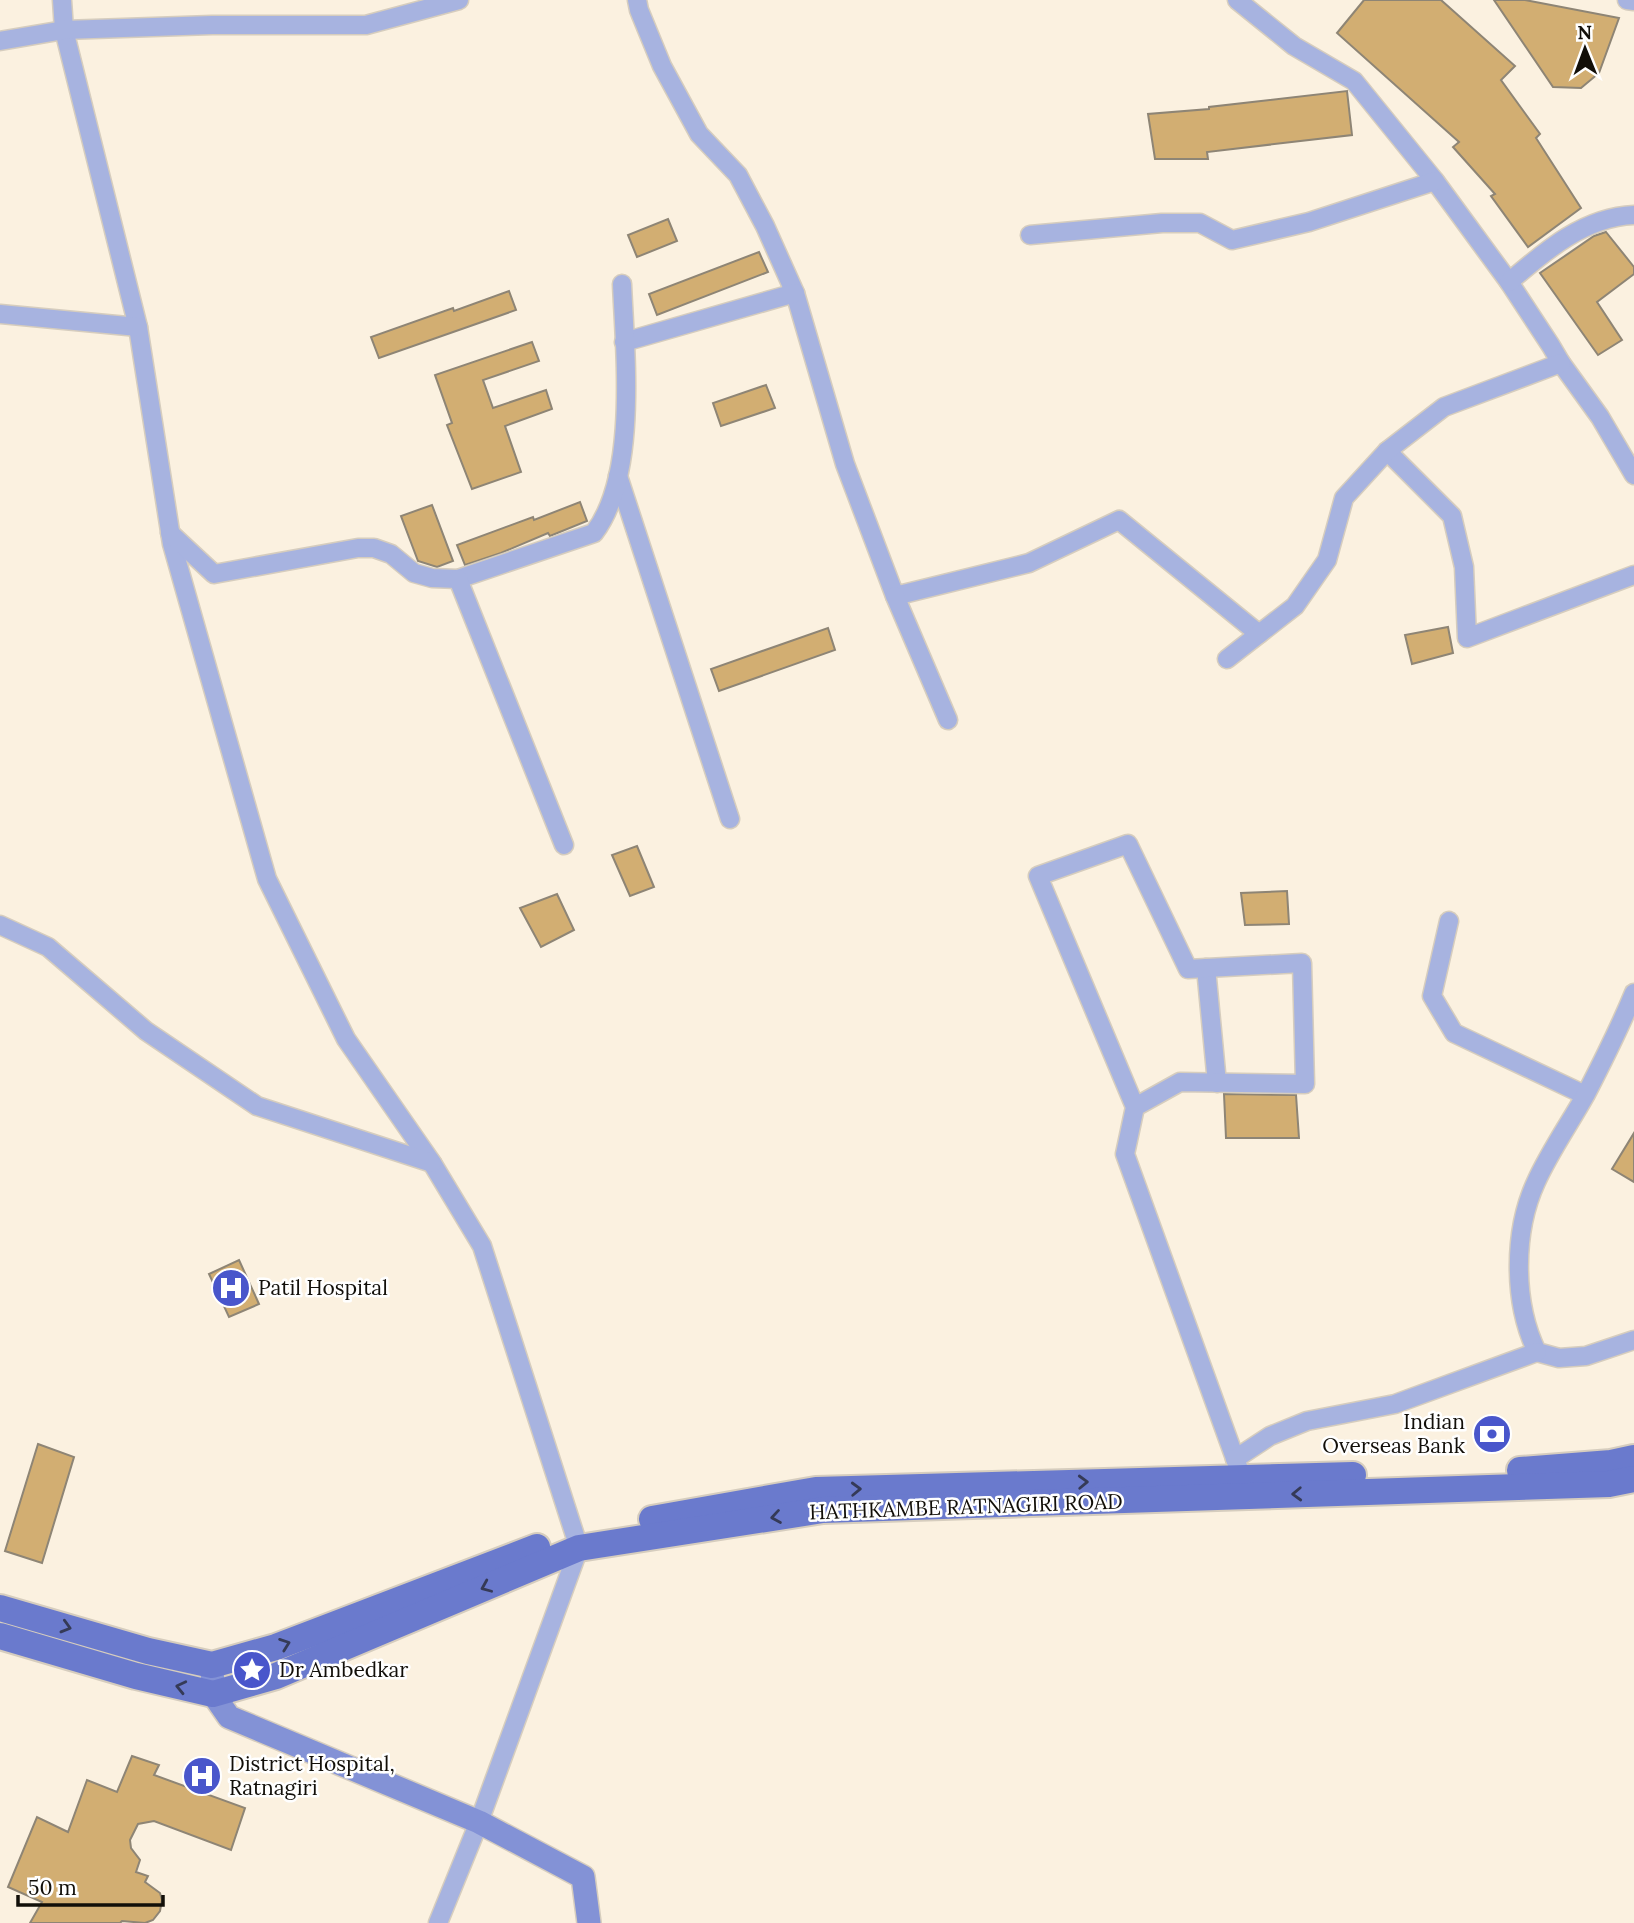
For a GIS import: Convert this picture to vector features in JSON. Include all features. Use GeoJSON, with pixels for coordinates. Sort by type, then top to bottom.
{"type":"FeatureCollection","features":[{"type":"Feature","properties":{"kind":"main road"},"geometry":{"type":"LineString","coordinates":[[1242,1477],[1493,1473],[1611,1463],[1634,1458]]}},
{"type":"Feature","properties":{"kind":"main road","name":"HATHKAMBE RATNAGIRI ROAD"},"geometry":{"type":"LineString","coordinates":[[0,1636],[136,1676],[213,1694],[276,1676],[576,1540],[823,1510],[1242,1477],[1609,1484],[1634,1479]]}},
{"type":"Feature","properties":{"kind":"main road"},"geometry":{"type":"LineString","coordinates":[[0,1608],[148,1651],[212,1665],[276,1647],[576,1540]]}},
{"type":"Feature","properties":{"kind":"street"},"geometry":{"type":"LineString","coordinates":[[62,0],[64,30],[138,327],[170,533],[267,879],[346,1039],[432,1163],[482,1246],[576,1540],[479,1822],[438,1923]]}},
{"type":"Feature","properties":{"kind":"street"},"geometry":{"type":"LineString","coordinates":[[0,41],[64,30],[212,24],[366,25],[459,0]]}},
{"type":"Feature","properties":{"kind":"street"},"geometry":{"type":"LineString","coordinates":[[638,0],[639,10],[662,66],[699,134],[738,175],[765,226],[795,293],[845,464],[895,596],[948,720]]}},
{"type":"Feature","properties":{"kind":"street"},"geometry":{"type":"LineString","coordinates":[[1237,0],[1294,46],[1354,80],[1509,282],[1561,363],[1600,416],[1634,475]]}},
{"type":"Feature","properties":{"kind":"street"},"geometry":{"type":"LineString","coordinates":[[1628,0],[1634,1]]}},
{"type":"Feature","properties":{"kind":"street"},"geometry":{"type":"LineString","coordinates":[[1030,235],[1162,223],[1200,223],[1232,240],[1309,222],[1434,181]]}},
{"type":"Feature","properties":{"kind":"street"},"geometry":{"type":"LineString","coordinates":[[1509,282],[1544,253],[1586,225],[1634,215]]}},
{"type":"Feature","properties":{"kind":"street"},"geometry":{"type":"LineString","coordinates":[[170,533],[214,574],[358,548],[374,548],[391,554],[414,573],[432,578],[458,579],[594,533],[603,521],[618,476],[626,405],[622,284]]}},
{"type":"Feature","properties":{"kind":"street"},"geometry":{"type":"LineString","coordinates":[[624,342],[795,293]]}},
{"type":"Feature","properties":{"kind":"street"},"geometry":{"type":"LineString","coordinates":[[0,314],[138,327]]}},
{"type":"Feature","properties":{"kind":"street"},"geometry":{"type":"LineString","coordinates":[[1227,659],[1295,606],[1326,560],[1344,498],[1387,451],[1444,407],[1561,363]]}},
{"type":"Feature","properties":{"kind":"street"},"geometry":{"type":"LineString","coordinates":[[1387,451],[1452,516],[1464,567],[1467,638],[1634,575]]}},
{"type":"Feature","properties":{"kind":"street"},"geometry":{"type":"LineString","coordinates":[[618,476],[730,819]]}},
{"type":"Feature","properties":{"kind":"street"},"geometry":{"type":"LineString","coordinates":[[895,596],[1029,563],[1119,520],[1258,634]]}},
{"type":"Feature","properties":{"kind":"street"},"geometry":{"type":"LineString","coordinates":[[458,579],[564,845]]}},
{"type":"Feature","properties":{"kind":"street"},"geometry":{"type":"LineString","coordinates":[[1136,1107],[1180,1082],[1305,1084],[1301,963],[1188,969],[1128,844],[1038,876],[1136,1107],[1125,1154],[1242,1477]]}},
{"type":"Feature","properties":{"kind":"street"},"geometry":{"type":"LineString","coordinates":[[1449,921],[1432,996],[1454,1033],[1585,1095]]}},
{"type":"Feature","properties":{"kind":"street"},"geometry":{"type":"LineString","coordinates":[[0,925],[48,947],[146,1031],[257,1106],[432,1163]]}},
{"type":"Feature","properties":{"kind":"street"},"geometry":{"type":"LineString","coordinates":[[1206,968],[1217,1083]]}},
{"type":"Feature","properties":{"kind":"street"},"geometry":{"type":"LineString","coordinates":[[1537,1352],[1529,1335],[1519,1283],[1520,1230],[1535,1183],[1629,1020],[1634,993]]}},
{"type":"Feature","properties":{"kind":"street"},"geometry":{"type":"LineString","coordinates":[[1242,1477],[1270,1436],[1307,1421],[1395,1404],[1537,1352],[1559,1358],[1586,1356],[1634,1340]]}},
{"type":"Feature","properties":{"kind":"street"},"geometry":{"type":"LineString","coordinates":[[212,1665],[213,1694],[229,1717],[479,1822],[583,1877],[589,1923]]}},
{"type":"Feature","properties":{"kind":"building"},"geometry":{"type":"Polygon","coordinates":[[[1364,0],[1441,0],[1515,66],[1501,80],[1540,134],[1536,138],[1581,208],[1528,247],[1491,196],[1495,194],[1453,147],[1459,142],[1337,33],[1364,0]]]}},
{"type":"Feature","properties":{"kind":"building"},"geometry":{"type":"Polygon","coordinates":[[[1494,0],[1525,0],[1619,18],[1599,73],[1581,88],[1553,87],[1494,0]]]}},
{"type":"Feature","properties":{"kind":"building"},"geometry":{"type":"Polygon","coordinates":[[[1347,91],[1352,135],[1207,152],[1208,159],[1155,159],[1148,114],[1347,91]]]}},
{"type":"Feature","properties":{"kind":"building"},"geometry":{"type":"Polygon","coordinates":[[[668,219],[677,241],[637,257],[628,235],[668,219]]]}},
{"type":"Feature","properties":{"kind":"building"},"geometry":{"type":"Polygon","coordinates":[[[1606,232],[1634,267],[1634,274],[1597,302],[1622,340],[1598,355],[1540,273],[1594,236],[1606,232]]]}},
{"type":"Feature","properties":{"kind":"building"},"geometry":{"type":"Polygon","coordinates":[[[759,252],[768,272],[657,315],[649,294],[759,252]]]}},
{"type":"Feature","properties":{"kind":"building"},"geometry":{"type":"Polygon","coordinates":[[[509,291],[516,310],[379,358],[371,337],[509,291]]]}},
{"type":"Feature","properties":{"kind":"building"},"geometry":{"type":"Polygon","coordinates":[[[532,342],[539,361],[483,380],[493,408],[546,390],[552,409],[505,426],[521,472],[472,489],[447,425],[452,423],[435,375],[532,342]]]}},
{"type":"Feature","properties":{"kind":"building"},"geometry":{"type":"Polygon","coordinates":[[[766,385],[775,408],[721,426],[713,403],[766,385]]]}},
{"type":"Feature","properties":{"kind":"building"},"geometry":{"type":"Polygon","coordinates":[[[580,502],[587,521],[465,565],[457,545],[580,502]]]}},
{"type":"Feature","properties":{"kind":"building"},"geometry":{"type":"Polygon","coordinates":[[[432,505],[453,561],[437,567],[418,561],[401,516],[432,505]]]}},
{"type":"Feature","properties":{"kind":"building"},"geometry":{"type":"Polygon","coordinates":[[[1448,627],[1453,653],[1412,664],[1405,635],[1448,627]]]}},
{"type":"Feature","properties":{"kind":"building"},"geometry":{"type":"Polygon","coordinates":[[[828,628],[835,650],[719,691],[711,669],[828,628]]]}},
{"type":"Feature","properties":{"kind":"building"},"geometry":{"type":"Polygon","coordinates":[[[637,846],[654,887],[630,896],[612,855],[637,846]]]}},
{"type":"Feature","properties":{"kind":"building"},"geometry":{"type":"Polygon","coordinates":[[[1287,891],[1289,924],[1245,925],[1241,893],[1287,891]]]}},
{"type":"Feature","properties":{"kind":"building"},"geometry":{"type":"Polygon","coordinates":[[[557,894],[574,930],[541,947],[520,908],[557,894]]]}},
{"type":"Feature","properties":{"kind":"building"},"geometry":{"type":"Polygon","coordinates":[[[1224,1094],[1296,1095],[1299,1138],[1226,1138],[1224,1094]]]}},
{"type":"Feature","properties":{"kind":"building"},"geometry":{"type":"Polygon","coordinates":[[[1634,1133],[1634,1182],[1612,1169],[1634,1133]]]}},
{"type":"Feature","properties":{"kind":"building"},"geometry":{"type":"Polygon","coordinates":[[[239,1260],[259,1304],[229,1317],[209,1274],[239,1260]]]}},
{"type":"Feature","properties":{"kind":"building"},"geometry":{"type":"Polygon","coordinates":[[[38,1444],[74,1457],[42,1563],[5,1551],[38,1444]]]}},
{"type":"Feature","properties":{"kind":"building"},"geometry":{"type":"Polygon","coordinates":[[[132,1756],[159,1765],[154,1775],[245,1808],[231,1850],[154,1821],[138,1824],[130,1840],[131,1848],[140,1860],[136,1872],[148,1876],[145,1882],[160,1893],[162,1900],[160,1911],[153,1920],[145,1923],[30,1923],[42,1902],[8,1887],[37,1817],[68,1832],[87,1780],[117,1792],[132,1756]]]}},
{"type":"Feature","properties":{"kind":"place","name":"Patil Hospital"},"geometry":{"type":"Point","coordinates":[231,1288]}},
{"type":"Feature","properties":{"kind":"place","name":"Indian Overseas Bank"},"geometry":{"type":"Point","coordinates":[1492,1434]}},
{"type":"Feature","properties":{"kind":"place","name":"Dr Ambedkar"},"geometry":{"type":"Point","coordinates":[252,1670]}},
{"type":"Feature","properties":{"kind":"place","name":"District Hospital, Ratnagiri"},"geometry":{"type":"Point","coordinates":[202,1776]}}]}
